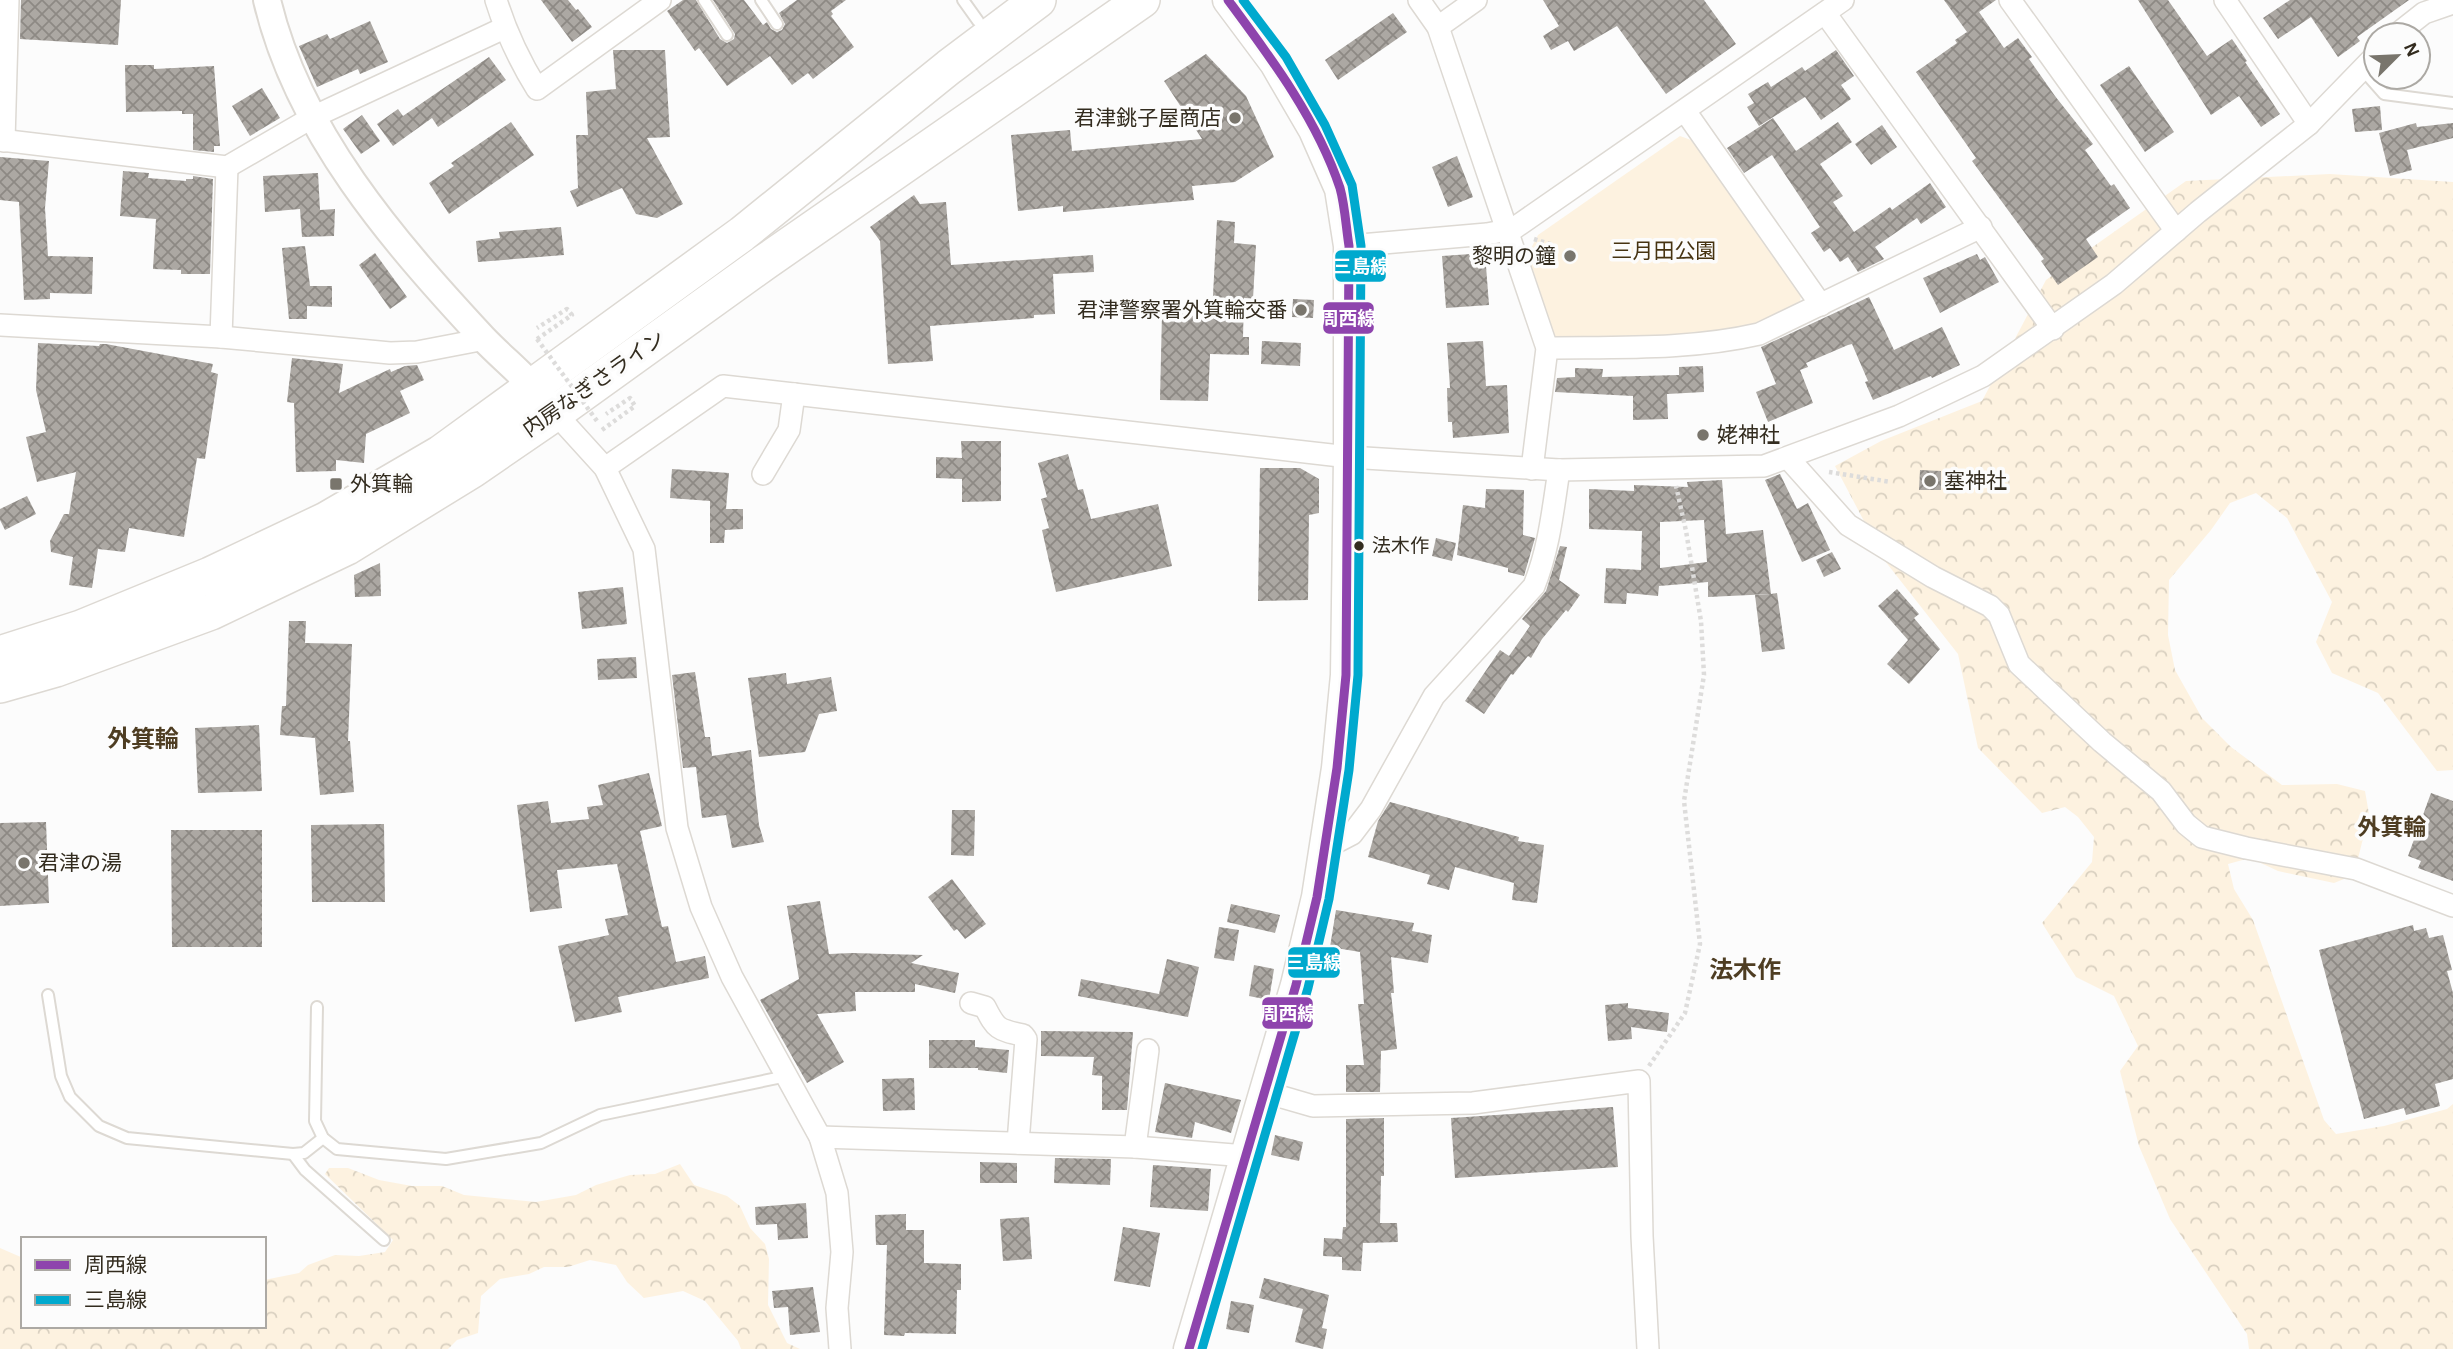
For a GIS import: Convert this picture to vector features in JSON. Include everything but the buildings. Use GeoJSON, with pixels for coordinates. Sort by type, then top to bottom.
{"type":"FeatureCollection","features":[{"type":"Feature","properties":{"kind":"highway","name":"内房なぎさライン"},"geometry":{"type":"LineString","coordinates":[[0,654],[94,623],[210,575],[326,520],[441,453],[742,234],[949,67],[1038,0]]}},
{"type":"Feature","properties":{"kind":"highway","name":"内房なぎさライン"},"geometry":{"type":"LineString","coordinates":[[0,685],[56,668],[211,612],[347,547],[472,470],[555,413],[765,262],[1142,0]]}},
{"type":"Feature","properties":{"kind":"main road"},"geometry":{"type":"LineString","coordinates":[[1189,1349],[1247,1156],[1311,922],[1337,768],[1346,676],[1349,246],[1340,189],[1314,130],[1275,63],[1228,0]]}},
{"type":"Feature","properties":{"kind":"street"},"geometry":{"type":"LineString","coordinates":[[8,0],[2,141],[228,167],[313,117],[504,28]]}},
{"type":"Feature","properties":{"kind":"street"},"geometry":{"type":"LineString","coordinates":[[267,0],[274,33],[313,117],[363,197],[417,264],[485,339],[533,386],[605,468],[644,549],[677,828],[706,919],[732,977],[820,1137],[836,1193],[840,1229],[842,1252],[837,1308],[840,1349]]}},
{"type":"Feature","properties":{"kind":"street"},"geometry":{"type":"LineString","coordinates":[[496,0],[504,28],[537,89],[660,0]]}},
{"type":"Feature","properties":{"kind":"street"},"geometry":{"type":"LineString","coordinates":[[1419,0],[1438,27],[1547,348],[1532,469]]}},
{"type":"Feature","properties":{"kind":"street"},"geometry":{"type":"LineString","coordinates":[[1438,27],[1476,0]]}},
{"type":"Feature","properties":{"kind":"street"},"geometry":{"type":"LineString","coordinates":[[1349,246],[1508,230],[1535,215],[1843,0]]}},
{"type":"Feature","properties":{"kind":"street"},"geometry":{"type":"LineString","coordinates":[[2010,0],[2176,231]]}},
{"type":"Feature","properties":{"kind":"street"},"geometry":{"type":"LineString","coordinates":[[2229,1],[2309,124]]}},
{"type":"Feature","properties":{"kind":"street"},"geometry":{"type":"LineString","coordinates":[[2414,21],[2424,13],[2453,3]]}},
{"type":"Feature","properties":{"kind":"street"},"geometry":{"type":"LineString","coordinates":[[1825,13],[2053,329]]}},
{"type":"Feature","properties":{"kind":"street"},"geometry":{"type":"LineString","coordinates":[[605,468],[723,386],[1349,457],[1559,470],[1763,466],[1899,416],[1983,376],[2114,284],[2309,124],[2362,69]]}},
{"type":"Feature","properties":{"kind":"street"},"geometry":{"type":"LineString","coordinates":[[1685,111],[1821,305]]}},
{"type":"Feature","properties":{"kind":"street"},"geometry":{"type":"LineString","coordinates":[[221,337],[228,167]]}},
{"type":"Feature","properties":{"kind":"street"},"geometry":{"type":"LineString","coordinates":[[1547,348],[1726,341],[1759,334],[1981,227]]}},
{"type":"Feature","properties":{"kind":"street"},"geometry":{"type":"LineString","coordinates":[[0,325],[221,337],[390,353],[417,352],[485,339]]}},
{"type":"Feature","properties":{"kind":"street"},"geometry":{"type":"LineString","coordinates":[[763,474],[789,430],[794,394]]}},
{"type":"Feature","properties":{"kind":"street"},"geometry":{"type":"LineString","coordinates":[[1789,458],[1848,525],[1933,578],[1990,606],[1999,615],[2019,664],[2102,742],[2161,791],[2186,824],[2202,837],[2356,869],[2453,906]]}},
{"type":"Feature","properties":{"kind":"street"},"geometry":{"type":"LineString","coordinates":[[1325,848],[1352,834],[1365,817],[1434,696],[1534,586],[1549,531],[1559,470]]}},
{"type":"Feature","properties":{"kind":"street"},"geometry":{"type":"LineString","coordinates":[[971,1003],[985,1007],[996,1027],[1002,1031],[1023,1035],[1026,1039],[1018,1143]]}},
{"type":"Feature","properties":{"kind":"street"},"geometry":{"type":"LineString","coordinates":[[1135,1147],[1148,1050]]}},
{"type":"Feature","properties":{"kind":"street"},"geometry":{"type":"LineString","coordinates":[[1265,1092],[1313,1106],[1473,1103],[1639,1081],[1642,1236],[1648,1349]]}},
{"type":"Feature","properties":{"kind":"street"},"geometry":{"type":"LineString","coordinates":[[820,1137],[1135,1147],[1247,1156]]}},
{"type":"Feature","properties":{"kind":"lane"},"geometry":{"type":"LineString","coordinates":[[704,0],[727,35]]}},
{"type":"Feature","properties":{"kind":"lane"},"geometry":{"type":"LineString","coordinates":[[761,0],[777,24]]}},
{"type":"Feature","properties":{"kind":"lane"},"geometry":{"type":"LineString","coordinates":[[962,0],[978,21]]}},
{"type":"Feature","properties":{"kind":"lane"},"geometry":{"type":"LineString","coordinates":[[2383,91],[2384,94],[2453,103]]}},
{"type":"Feature","properties":{"kind":"lane"},"geometry":{"type":"LineString","coordinates":[[48,995],[61,1076],[70,1097],[99,1126],[127,1138],[293,1154],[303,1153],[323,1138]]}},
{"type":"Feature","properties":{"kind":"lane"},"geometry":{"type":"LineString","coordinates":[[317,1007],[315,1121],[323,1138],[337,1149],[446,1159],[541,1143],[600,1115],[787,1076]]}},
{"type":"Feature","properties":{"kind":"lane"},"geometry":{"type":"LineString","coordinates":[[293,1154],[306,1170],[384,1240]]}},
{"type":"Feature","properties":{"kind":"path"},"geometry":{"type":"LineString","coordinates":[[1534,239],[1553,245]]}},
{"type":"Feature","properties":{"kind":"path"},"geometry":{"type":"LineString","coordinates":[[537,328],[567,309],[572,315],[537,339],[597,421],[631,398],[635,406],[602,430]]}},
{"type":"Feature","properties":{"kind":"path"},"geometry":{"type":"LineString","coordinates":[[1639,1081],[1685,1013],[1700,944],[1684,801],[1704,675],[1701,621],[1686,531],[1675,485],[1675,469]]}},
{"type":"Feature","properties":{"kind":"path"},"geometry":{"type":"LineString","coordinates":[[1834,474],[1891,482]]}},
{"type":"Feature","properties":{"kind":"green space","name":"三月田公園"},"geometry":{"type":"Polygon","coordinates":[[[1680,136],[1691,140],[1801,291],[1800,306],[1738,331],[1567,343],[1555,339],[1528,254],[1538,235],[1680,136]]]}},
{"type":"Feature","properties":{"kind":"green space"},"geometry":{"type":"Polygon","coordinates":[[[2330,174],[2453,182],[2453,770],[2437,771],[2378,693],[2332,673],[2316,642],[2332,602],[2287,518],[2256,493],[2230,503],[2169,580],[2168,635],[2175,670],[2202,718],[2231,747],[2282,785],[2337,784],[2365,791],[2369,814],[2354,875],[2334,883],[2278,871],[2250,858],[2228,864],[2234,889],[2253,920],[2324,1120],[2336,1134],[2384,1126],[2447,1109],[2453,1104],[2453,1349],[2249,1349],[2247,1334],[2170,1219],[2139,1146],[2120,1071],[2138,1046],[2114,996],[2076,977],[2042,923],[2092,862],[2094,837],[2078,817],[2065,807],[2042,813],[1978,748],[1958,654],[1885,561],[1835,466],[1881,441],[1982,401],[2046,280],[2186,181],[2330,174]]]}},
{"type":"Feature","properties":{"kind":"green space"},"geometry":{"type":"Polygon","coordinates":[[[680,1164],[694,1185],[727,1196],[740,1206],[750,1228],[765,1244],[769,1259],[768,1305],[787,1343],[800,1349],[741,1349],[738,1341],[705,1301],[683,1291],[644,1298],[627,1282],[616,1265],[590,1260],[568,1267],[544,1267],[529,1274],[500,1279],[481,1296],[478,1333],[457,1340],[448,1349],[0,1349],[0,1248],[21,1257],[21,1328],[266,1328],[266,1280],[299,1273],[308,1265],[335,1255],[359,1256],[385,1252],[393,1240],[325,1174],[329,1168],[348,1168],[379,1180],[412,1186],[442,1186],[464,1195],[536,1202],[576,1195],[596,1185],[630,1175],[655,1174],[680,1164]]]}},
{"type":"Feature","properties":{"kind":"transit line","name":"周西線"},"geometry":{"type":"LineString","coordinates":[[1189,1349],[1296,985],[1317,897],[1337,768],[1346,675],[1349,246],[1343,202],[1330,162],[1306,113],[1228,0]]}},
{"type":"Feature","properties":{"kind":"transit line","name":"三島線"},"geometry":{"type":"LineString","coordinates":[[1202,1349],[1308,988],[1329,899],[1349,770],[1358,675],[1361,246],[1352,185],[1325,125],[1286,57],[1243,0]]}},
{"type":"Feature","properties":{"kind":"place","name":"君津銚子屋商店"},"geometry":{"type":"Point","coordinates":[1235,118]}},
{"type":"Feature","properties":{"kind":"place","name":"黎明の鐘"},"geometry":{"type":"Point","coordinates":[1570,256]}},
{"type":"Feature","properties":{"kind":"place","name":"君津警察署外箕輪交番"},"geometry":{"type":"Point","coordinates":[1301,310]}},
{"type":"Feature","properties":{"kind":"place","name":"姥神社"},"geometry":{"type":"Point","coordinates":[1703,435]}},
{"type":"Feature","properties":{"kind":"place","name":"塞神社"},"geometry":{"type":"Point","coordinates":[1930,481]}},
{"type":"Feature","properties":{"kind":"place","name":"外箕輪"},"geometry":{"type":"Point","coordinates":[336,484]}},
{"type":"Feature","properties":{"kind":"place","name":"法木作"},"geometry":{"type":"Point","coordinates":[1359,546]}},
{"type":"Feature","properties":{"kind":"place","name":"君津の湯"},"geometry":{"type":"Point","coordinates":[24,863]}},
{"type":"Feature","properties":{"kind":"district","name":"外箕輪"},"geometry":{"type":"Point","coordinates":[143,740]}},
{"type":"Feature","properties":{"kind":"district","name":"外箕輪"},"geometry":{"type":"Point","coordinates":[2392,828]}},
{"type":"Feature","properties":{"kind":"district","name":"法木作"},"geometry":{"type":"Point","coordinates":[1745,971]}}]}
